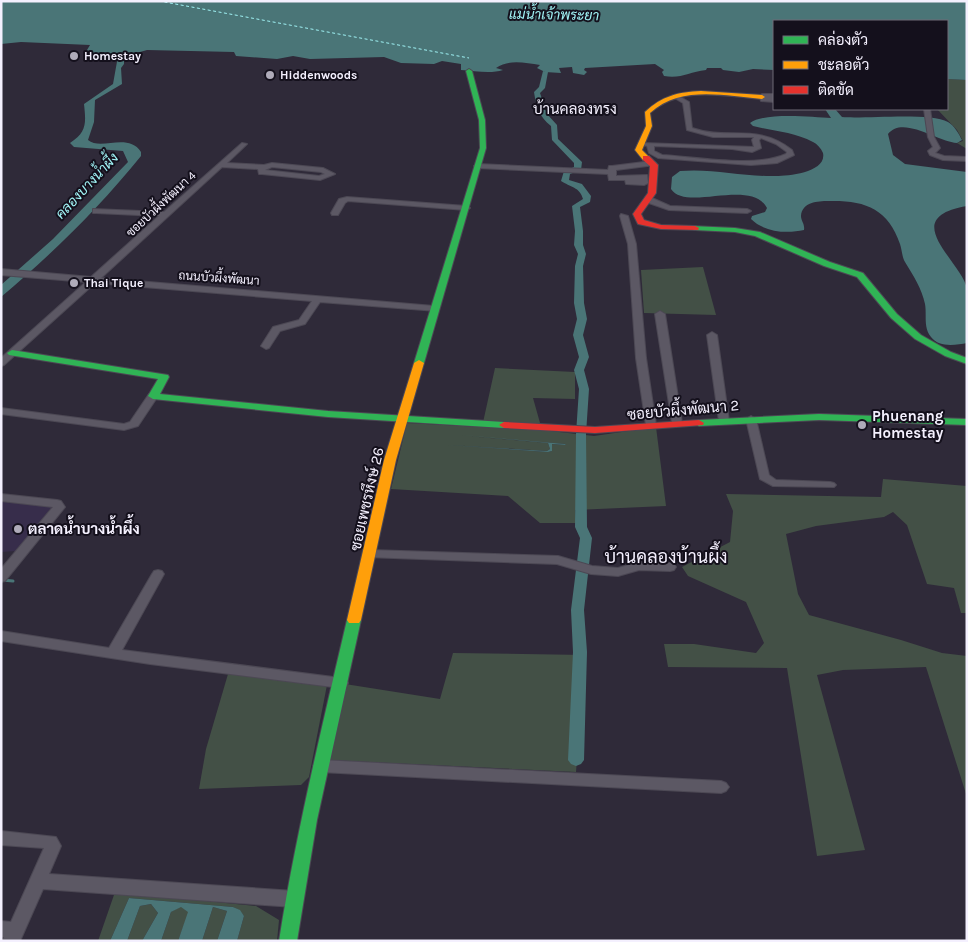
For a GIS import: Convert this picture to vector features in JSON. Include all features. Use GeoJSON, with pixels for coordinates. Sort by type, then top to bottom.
{"type":"FeatureCollection","features":[{"type":"Feature","properties":{"kind":"street","name":"ซอยเพชรหึงษ์ 26"},"geometry":{"type":"LineString","coordinates":[[288,941],[294,900],[321,766],[370,554],[382,493],[448,261],[466,208],[483,148],[482,120],[469,71]]}},
{"type":"Feature","properties":{"kind":"street"},"geometry":{"type":"LineString","coordinates":[[772,98],[692,94],[661,99],[648,110],[646,113],[651,124],[645,144],[638,150],[654,166],[652,193],[649,200],[637,214],[641,222],[646,225],[747,231],[777,240],[829,264],[860,275],[904,327],[916,338],[967,361]]}},
{"type":"Feature","properties":{"kind":"street"},"geometry":{"type":"LineString","coordinates":[[645,144],[655,155],[670,157],[751,162],[777,161],[790,155],[790,151],[783,144],[759,136],[693,131],[688,125],[686,102],[675,96]]}},
{"type":"Feature","properties":{"kind":"street"},"geometry":{"type":"LineString","coordinates":[[928,112],[931,137],[937,148],[931,151],[934,155],[967,158]]}},
{"type":"Feature","properties":{"kind":"street"},"geometry":{"type":"LineString","coordinates":[[645,144],[732,147],[752,150],[758,148],[755,140],[759,136]]}},
{"type":"Feature","properties":{"kind":"street","name":"ซอยบัวผึ้งพัฒนา 4"},"geometry":{"type":"LineString","coordinates":[[1,363],[244,144]]}},
{"type":"Feature","properties":{"kind":"street"},"geometry":{"type":"LineString","coordinates":[[629,179],[612,178],[612,168],[615,166],[652,163]]}},
{"type":"Feature","properties":{"kind":"street"},"geometry":{"type":"LineString","coordinates":[[220,165],[280,166],[324,170],[331,174],[320,178],[265,173],[260,171],[264,167]]}},
{"type":"Feature","properties":{"kind":"street"},"geometry":{"type":"LineString","coordinates":[[478,166],[612,172]]}},
{"type":"Feature","properties":{"kind":"street"},"geometry":{"type":"LineString","coordinates":[[335,213],[342,201],[347,199],[466,208]]}},
{"type":"Feature","properties":{"kind":"street"},"geometry":{"type":"LineString","coordinates":[[649,200],[669,208],[748,211]]}},
{"type":"Feature","properties":{"kind":"street"},"geometry":{"type":"LineString","coordinates":[[96,212],[166,214]]}},
{"type":"Feature","properties":{"kind":"street"},"geometry":{"type":"LineString","coordinates":[[624,216],[632,244],[641,358],[651,425]]}},
{"type":"Feature","properties":{"kind":"street","name":"ถนนบัวผึ้งพัฒนา"},"geometry":{"type":"LineString","coordinates":[[1,272],[434,309]]}},
{"type":"Feature","properties":{"kind":"street"},"geometry":{"type":"LineString","coordinates":[[266,346],[276,329],[302,322],[318,299]]}},
{"type":"Feature","properties":{"kind":"street"},"geometry":{"type":"LineString","coordinates":[[660,314],[677,424]]}},
{"type":"Feature","properties":{"kind":"street"},"geometry":{"type":"LineString","coordinates":[[712,335],[724,421]]}},
{"type":"Feature","properties":{"kind":"street"},"geometry":{"type":"LineString","coordinates":[[1,411],[124,427],[134,424],[164,377],[12,353]]}},
{"type":"Feature","properties":{"kind":"street","name":"ซอยบัวผึ้งพัฒนา 2"},"geometry":{"type":"LineString","coordinates":[[153,396],[402,420],[592,432],[625,430],[651,425],[751,419],[828,417],[967,422]]}},
{"type":"Feature","properties":{"kind":"street"},"geometry":{"type":"LineString","coordinates":[[751,419],[764,478],[773,482],[830,485]]}},
{"type":"Feature","properties":{"kind":"street"},"geometry":{"type":"LineString","coordinates":[[1,497],[57,504],[58,507],[2,578]]}},
{"type":"Feature","properties":{"kind":"street"},"geometry":{"type":"LineString","coordinates":[[370,554],[558,560],[578,566],[618,572],[639,566],[670,567]]}},
{"type":"Feature","properties":{"kind":"street"},"geometry":{"type":"LineString","coordinates":[[113,653],[158,574]]}},
{"type":"Feature","properties":{"kind":"street"},"geometry":{"type":"LineString","coordinates":[[1,636],[340,683]]}},
{"type":"Feature","properties":{"kind":"street"},"geometry":{"type":"LineString","coordinates":[[321,766],[721,787]]}},
{"type":"Feature","properties":{"kind":"street"},"geometry":{"type":"LineString","coordinates":[[1,838],[52,844],[52,850],[38,882],[9,933]]}},
{"type":"Feature","properties":{"kind":"street"},"geometry":{"type":"LineString","coordinates":[[38,882],[294,900]]}},
{"type":"Feature","properties":{"kind":"shaded area"},"geometry":{"type":"Polygon","coordinates":[[[948,79],[967,80],[967,149],[957,143],[963,141],[957,130],[938,110],[948,110],[948,79]]]}},
{"type":"Feature","properties":{"kind":"shaded area"},"geometry":{"type":"Polygon","coordinates":[[[703,267],[716,315],[644,313],[641,270],[703,267]]]}},
{"type":"Feature","properties":{"kind":"shaded area"},"geometry":{"type":"Polygon","coordinates":[[[495,368],[575,372],[575,399],[533,398],[542,430],[594,436],[656,427],[666,506],[575,510],[576,523],[540,523],[508,496],[391,489],[407,423],[482,427],[495,368]],[[467,436],[548,443],[550,449],[547,451],[449,445],[548,452],[552,451],[551,444],[565,444],[467,436]]]}},
{"type":"Feature","properties":{"kind":"shaded area"},"geometry":{"type":"Polygon","coordinates":[[[883,479],[967,486],[967,613],[961,613],[954,588],[927,584],[907,525],[893,512],[884,517],[816,526],[786,534],[798,594],[809,615],[942,653],[967,656],[967,797],[926,667],[843,670],[817,675],[865,850],[817,856],[787,668],[668,667],[664,644],[694,644],[756,653],[764,643],[746,602],[688,576],[682,567],[730,542],[733,511],[726,494],[881,497],[883,479]]]}},
{"type":"Feature","properties":{"kind":"shaded area","name":"ตลาดน้ำบางน้ำผึ้ง"},"geometry":{"type":"Polygon","coordinates":[[[1,501],[52,507],[16,551],[1,552],[1,501]]]}},
{"type":"Feature","properties":{"kind":"shaded area"},"geometry":{"type":"Polygon","coordinates":[[[453,653],[585,655],[576,772],[329,760],[345,684],[440,699],[453,653]]]}},
{"type":"Feature","properties":{"kind":"shaded area"},"geometry":{"type":"Polygon","coordinates":[[[228,674],[327,685],[309,777],[301,785],[199,789],[206,749],[228,674]]]}},
{"type":"Feature","properties":{"kind":"shaded area"},"geometry":{"type":"Polygon","coordinates":[[[115,892],[256,906],[279,920],[277,941],[237,941],[244,916],[233,907],[129,898],[110,941],[98,941],[115,892]]]}},
{"type":"Feature","properties":{"kind":"shaded area"},"geometry":{"type":"Polygon","coordinates":[[[151,904],[158,913],[142,941],[127,941],[140,906],[151,904]]]}},
{"type":"Feature","properties":{"kind":"shaded area"},"geometry":{"type":"Polygon","coordinates":[[[181,906],[189,912],[178,941],[161,941],[171,912],[181,906]]]}},
{"type":"Feature","properties":{"kind":"shaded area"},"geometry":{"type":"Polygon","coordinates":[[[213,907],[227,911],[217,941],[202,941],[213,907]]]}},
{"type":"Feature","properties":{"kind":"water","name":"แม่น้ำเจ้าพระยา"},"geometry":{"type":"Polygon","coordinates":[[[1,1],[967,1],[967,80],[948,79],[948,20],[773,20],[773,70],[753,69],[739,72],[723,70],[721,68],[707,68],[706,70],[670,77],[664,76],[662,72],[664,70],[655,64],[585,68],[584,70],[587,72],[584,75],[573,73],[572,67],[559,68],[561,73],[545,72],[537,68],[540,65],[506,63],[496,68],[503,70],[483,72],[461,70],[461,64],[442,61],[434,64],[401,63],[384,57],[310,59],[293,56],[277,59],[236,56],[234,52],[147,50],[126,56],[84,55],[90,45],[21,42],[1,44],[1,1]]]}},
{"type":"Feature","properties":{"kind":"water"},"geometry":{"type":"Polygon","coordinates":[[[118,56],[124,57],[124,64],[121,68],[122,84],[95,100],[94,122],[88,140],[100,144],[129,143],[136,146],[141,152],[141,156],[109,194],[74,230],[1,297],[1,285],[53,239],[128,162],[123,151],[74,147],[70,143],[80,135],[84,126],[84,104],[113,84],[118,56]]]}},
{"type":"Feature","properties":{"kind":"water"},"geometry":{"type":"Polygon","coordinates":[[[826,110],[836,110],[842,117],[927,117],[948,122],[958,132],[962,140],[957,143],[949,142],[911,128],[902,127],[894,129],[888,134],[893,155],[905,164],[967,172],[967,206],[946,212],[936,220],[934,230],[938,242],[963,278],[967,289],[967,343],[943,344],[938,343],[931,337],[927,329],[922,293],[904,260],[895,232],[889,222],[873,209],[853,202],[828,201],[811,203],[802,211],[801,218],[804,230],[783,232],[762,227],[751,219],[752,216],[765,212],[767,208],[759,200],[747,196],[734,195],[690,197],[679,195],[671,189],[672,177],[680,171],[692,170],[776,176],[798,174],[813,169],[823,159],[823,153],[816,144],[798,136],[753,126],[750,123],[766,117],[777,116],[831,118],[826,110]]]}},
{"type":"Feature","properties":{"kind":"water"},"geometry":{"type":"Polygon","coordinates":[[[462,435],[565,444],[566,445],[552,444],[552,451],[548,452],[448,445],[547,451],[550,449],[548,443],[462,435]]]}},
{"type":"Feature","properties":{"kind":"water"},"geometry":{"type":"Polygon","coordinates":[[[129,898],[233,907],[240,910],[244,916],[237,941],[217,941],[227,911],[213,907],[202,941],[178,941],[188,912],[181,907],[171,912],[161,941],[142,941],[158,913],[151,904],[140,906],[127,941],[110,941],[129,898]]]}},
{"type":"Feature","properties":{"kind":"waterway"},"geometry":{"type":"LineString","coordinates":[[545,72],[542,88],[537,92],[542,111],[546,118],[554,125],[555,140],[578,162],[578,168],[567,173],[565,181],[579,186],[587,196],[587,200],[576,206],[579,231],[578,245],[582,254],[579,266],[579,303],[582,319],[578,335],[584,357],[579,370],[584,389],[581,434],[581,527],[586,538],[577,610],[580,652],[576,760]]}},
{"type":"Feature","properties":{"kind":"waterway"},"geometry":{"type":"LineString","coordinates":[[2,580],[13,581]]}},
{"type":"Feature","properties":{"kind":"ferry route"},"geometry":{"type":"LineString","coordinates":[[159,1],[469,58]]}},
{"type":"Feature","properties":{"kind":"traffic: fast"},"geometry":{"type":"LineString","coordinates":[[419,363],[483,148],[482,120],[469,71]]}},
{"type":"Feature","properties":{"kind":"traffic: fast"},"geometry":{"type":"LineString","coordinates":[[695,228],[735,230],[757,234],[827,264],[860,275],[894,316],[918,337],[948,354],[967,361]]}},
{"type":"Feature","properties":{"kind":"traffic: fast"},"geometry":{"type":"LineString","coordinates":[[12,353],[164,377],[153,396],[328,414],[504,425]]}},
{"type":"Feature","properties":{"kind":"traffic: fast"},"geometry":{"type":"LineString","coordinates":[[699,423],[819,417],[967,422]]}},
{"type":"Feature","properties":{"kind":"traffic: fast"},"geometry":{"type":"LineString","coordinates":[[288,941],[309,820],[354,620]]}},
{"type":"Feature","properties":{"kind":"traffic: slow"},"geometry":{"type":"LineString","coordinates":[[646,158],[638,150],[649,126],[647,113],[658,103],[671,97],[701,93],[762,97]]}},
{"type":"Feature","properties":{"kind":"traffic: slow"},"geometry":{"type":"LineString","coordinates":[[354,620],[390,460],[419,363]]}},
{"type":"Feature","properties":{"kind":"traffic: jam"},"geometry":{"type":"LineString","coordinates":[[646,158],[654,165],[652,193],[637,214],[641,222],[661,227],[695,228]]}},
{"type":"Feature","properties":{"kind":"traffic: jam"},"geometry":{"type":"LineString","coordinates":[[504,425],[595,430],[699,423]]}},
{"type":"Feature","properties":{"kind":"place","name":"Homestay"},"geometry":{"type":"Point","coordinates":[74,56]}},
{"type":"Feature","properties":{"kind":"place","name":"Hiddenwoods"},"geometry":{"type":"Point","coordinates":[270,75]}},
{"type":"Feature","properties":{"kind":"place","name":"Thai Tique"},"geometry":{"type":"Point","coordinates":[74,283]}},
{"type":"Feature","properties":{"kind":"place","name":"Phuenang Homestay"},"geometry":{"type":"Point","coordinates":[862,425]}},
{"type":"Feature","properties":{"kind":"place","name":"ตลาดน้ำบางน้ำผึ้ง"},"geometry":{"type":"Point","coordinates":[18,529]}},
{"type":"Feature","properties":{"kind":"district","name":"บ้านคลองทรง"},"geometry":{"type":"Point","coordinates":[575,109]}},
{"type":"Feature","properties":{"kind":"district","name":"บ้านคลองบ้านผึ้ง"},"geometry":{"type":"Point","coordinates":[666,557]}},
{"type":"Feature","properties":{"kind":"water label","name":"คลองบางน้ำผึ้ง"},"geometry":{"type":"Point","coordinates":[87,186]}}]}
